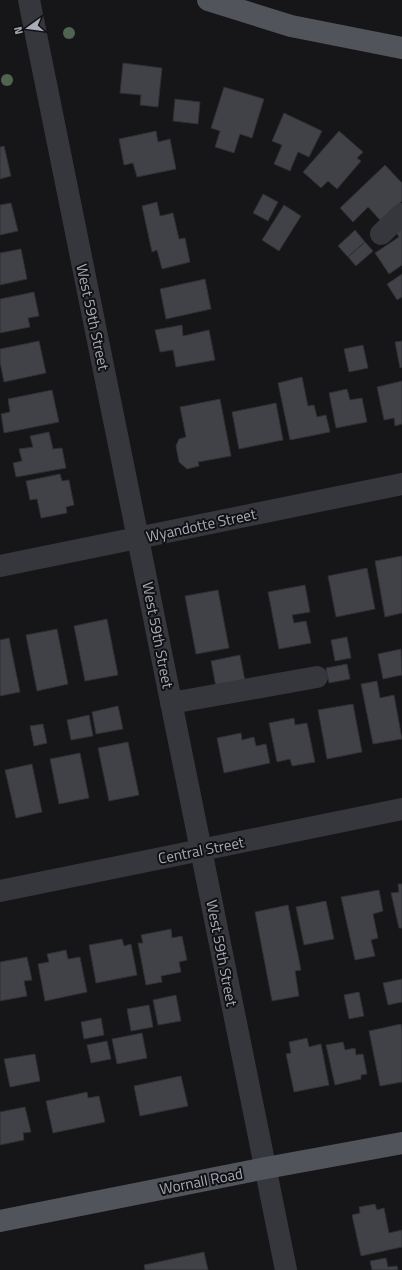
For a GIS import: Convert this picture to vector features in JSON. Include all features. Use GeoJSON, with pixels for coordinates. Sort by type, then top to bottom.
{"type":"FeatureCollection","features":[{"type":"Feature","properties":{"kind":"main road"},"geometry":{"type":"LineString","coordinates":[[208,0],[291,26],[402,48]]}},
{"type":"Feature","properties":{"kind":"main road","name":"Wornall Road"},"geometry":{"type":"LineString","coordinates":[[0,1221],[266,1168],[402,1143]]}},
{"type":"Feature","properties":{"kind":"street","name":"West 59th Street"},"geometry":{"type":"LineString","coordinates":[[29,0],[286,1270]]}},
{"type":"Feature","properties":{"kind":"street"},"geometry":{"type":"LineString","coordinates":[[381,234],[402,214]]}},
{"type":"Feature","properties":{"kind":"street","name":"Wyandotte Street"},"geometry":{"type":"LineString","coordinates":[[0,566],[402,484]]}},
{"type":"Feature","properties":{"kind":"street"},"geometry":{"type":"LineString","coordinates":[[171,703],[318,677]]}},
{"type":"Feature","properties":{"kind":"street","name":"Central Street"},"geometry":{"type":"LineString","coordinates":[[0,891],[402,809]]}},
{"type":"Feature","properties":{"kind":"building"},"geometry":{"type":"Polygon","coordinates":[[[123,63],[162,68],[158,107],[140,105],[141,95],[120,93],[123,63]]]}},
{"type":"Feature","properties":{"kind":"building"},"geometry":{"type":"Polygon","coordinates":[[[224,87],[264,99],[252,138],[240,134],[234,153],[215,147],[220,131],[211,128],[224,87]]]}},
{"type":"Feature","properties":{"kind":"building"},"geometry":{"type":"Polygon","coordinates":[[[175,99],[200,102],[198,124],[173,121],[175,99]]]}},
{"type":"Feature","properties":{"kind":"building"},"geometry":{"type":"Polygon","coordinates":[[[284,113],[322,131],[309,157],[298,152],[290,171],[274,164],[282,145],[272,141],[284,113]]]}},
{"type":"Feature","properties":{"kind":"building"},"geometry":{"type":"Polygon","coordinates":[[[156,131],[158,142],[170,139],[176,169],[137,177],[133,163],[124,165],[119,139],[156,131]]]}},
{"type":"Feature","properties":{"kind":"building"},"geometry":{"type":"Polygon","coordinates":[[[339,131],[363,152],[357,158],[361,161],[337,189],[328,181],[321,188],[303,172],[339,131]]]}},
{"type":"Feature","properties":{"kind":"building"},"geometry":{"type":"Polygon","coordinates":[[[4,146],[11,176],[0,179],[0,147],[4,146]]]}},
{"type":"Feature","properties":{"kind":"building"},"geometry":{"type":"Polygon","coordinates":[[[385,165],[402,183],[402,201],[381,221],[368,207],[353,222],[340,208],[385,165]]]}},
{"type":"Feature","properties":{"kind":"building"},"geometry":{"type":"Polygon","coordinates":[[[263,194],[278,202],[268,221],[253,213],[263,194]]]}},
{"type":"Feature","properties":{"kind":"building"},"geometry":{"type":"Polygon","coordinates":[[[157,202],[160,216],[173,213],[179,239],[185,238],[190,262],[162,269],[157,250],[152,252],[142,206],[157,202]]]}},
{"type":"Feature","properties":{"kind":"building"},"geometry":{"type":"Polygon","coordinates":[[[11,203],[18,231],[0,235],[0,205],[11,203]]]}},
{"type":"Feature","properties":{"kind":"building"},"geometry":{"type":"Polygon","coordinates":[[[284,205],[301,216],[279,251],[262,240],[284,205]]]}},
{"type":"Feature","properties":{"kind":"building"},"geometry":{"type":"Polygon","coordinates":[[[402,224],[402,265],[389,274],[375,253],[399,237],[394,229],[402,224]]]}},
{"type":"Feature","properties":{"kind":"building"},"geometry":{"type":"Polygon","coordinates":[[[355,230],[365,242],[348,257],[338,246],[355,230]]]}},
{"type":"Feature","properties":{"kind":"building"},"geometry":{"type":"Polygon","coordinates":[[[365,242],[373,251],[356,266],[348,257],[365,242]]]}},
{"type":"Feature","properties":{"kind":"building"},"geometry":{"type":"Polygon","coordinates":[[[21,249],[27,279],[0,285],[0,253],[21,249]]]}},
{"type":"Feature","properties":{"kind":"building"},"geometry":{"type":"Polygon","coordinates":[[[402,274],[402,297],[397,300],[387,284],[402,274]]]}},
{"type":"Feature","properties":{"kind":"building"},"geometry":{"type":"Polygon","coordinates":[[[205,279],[211,309],[166,319],[160,289],[205,279]]]}},
{"type":"Feature","properties":{"kind":"building"},"geometry":{"type":"Polygon","coordinates":[[[34,292],[39,316],[28,318],[30,327],[0,333],[0,299],[34,292]]]}},
{"type":"Feature","properties":{"kind":"building"},"geometry":{"type":"Polygon","coordinates":[[[182,325],[183,336],[209,330],[215,360],[176,367],[173,350],[160,352],[155,330],[182,325]]]}},
{"type":"Feature","properties":{"kind":"building"},"geometry":{"type":"Polygon","coordinates":[[[39,341],[46,373],[4,382],[0,362],[0,349],[39,341]]]}},
{"type":"Feature","properties":{"kind":"building"},"geometry":{"type":"Polygon","coordinates":[[[402,341],[402,367],[400,368],[395,342],[402,341]]]}},
{"type":"Feature","properties":{"kind":"building"},"geometry":{"type":"Polygon","coordinates":[[[363,345],[368,368],[349,372],[344,349],[363,345]]]}},
{"type":"Feature","properties":{"kind":"building"},"geometry":{"type":"Polygon","coordinates":[[[302,377],[308,406],[314,405],[317,417],[326,415],[330,432],[290,440],[278,383],[302,377]]]}},
{"type":"Feature","properties":{"kind":"building"},"geometry":{"type":"Polygon","coordinates":[[[402,381],[402,424],[395,426],[394,418],[384,420],[377,387],[402,381]]]}},
{"type":"Feature","properties":{"kind":"building"},"geometry":{"type":"Polygon","coordinates":[[[347,389],[350,400],[362,398],[367,422],[336,428],[329,393],[347,389]]]}},
{"type":"Feature","properties":{"kind":"building"},"geometry":{"type":"Polygon","coordinates":[[[52,390],[59,422],[4,433],[1,414],[10,412],[8,399],[52,390]]]}},
{"type":"Feature","properties":{"kind":"building"},"geometry":{"type":"Polygon","coordinates":[[[220,399],[231,456],[198,462],[199,466],[187,469],[179,462],[176,446],[179,439],[186,437],[180,407],[220,399]]]}},
{"type":"Feature","properties":{"kind":"building"},"geometry":{"type":"Polygon","coordinates":[[[276,403],[283,440],[239,449],[232,412],[276,403]]]}},
{"type":"Feature","properties":{"kind":"building"},"geometry":{"type":"Polygon","coordinates":[[[49,432],[53,449],[62,448],[66,468],[16,477],[13,463],[22,461],[19,449],[33,447],[30,436],[49,432]]]}},
{"type":"Feature","properties":{"kind":"building"},"geometry":{"type":"Polygon","coordinates":[[[60,474],[62,481],[69,480],[74,505],[66,507],[67,513],[41,518],[37,499],[30,500],[26,481],[60,474]]]}},
{"type":"Feature","properties":{"kind":"building"},"geometry":{"type":"Polygon","coordinates":[[[402,556],[402,613],[385,617],[375,561],[402,556]]]}},
{"type":"Feature","properties":{"kind":"building"},"geometry":{"type":"Polygon","coordinates":[[[367,568],[375,609],[336,617],[328,576],[367,568]]]}},
{"type":"Feature","properties":{"kind":"building"},"geometry":{"type":"Polygon","coordinates":[[[305,585],[310,612],[292,615],[294,623],[306,621],[311,643],[279,649],[268,592],[305,585]]]}},
{"type":"Feature","properties":{"kind":"building"},"geometry":{"type":"Polygon","coordinates":[[[218,590],[229,648],[196,654],[185,596],[218,590]]]}},
{"type":"Feature","properties":{"kind":"building"},"geometry":{"type":"Polygon","coordinates":[[[107,619],[118,675],[85,681],[74,626],[107,619]]]}},
{"type":"Feature","properties":{"kind":"building"},"geometry":{"type":"Polygon","coordinates":[[[57,629],[68,684],[37,691],[26,635],[57,629]]]}},
{"type":"Feature","properties":{"kind":"building"},"geometry":{"type":"Polygon","coordinates":[[[347,637],[351,658],[335,661],[331,640],[347,637]]]}},
{"type":"Feature","properties":{"kind":"building"},"geometry":{"type":"Polygon","coordinates":[[[9,638],[20,692],[0,696],[0,640],[9,638]]]}},
{"type":"Feature","properties":{"kind":"building"},"geometry":{"type":"Polygon","coordinates":[[[401,649],[402,675],[383,679],[378,654],[401,649]]]}},
{"type":"Feature","properties":{"kind":"building"},"geometry":{"type":"Polygon","coordinates":[[[240,655],[245,681],[216,687],[211,661],[240,655]]]}},
{"type":"Feature","properties":{"kind":"building"},"geometry":{"type":"Polygon","coordinates":[[[347,664],[350,679],[329,683],[326,668],[347,664]]]}},
{"type":"Feature","properties":{"kind":"building"},"geometry":{"type":"Polygon","coordinates":[[[377,681],[380,698],[394,695],[402,739],[373,744],[361,684],[377,681]]]}},
{"type":"Feature","properties":{"kind":"building"},"geometry":{"type":"Polygon","coordinates":[[[353,704],[362,752],[327,759],[318,710],[353,704]]]}},
{"type":"Feature","properties":{"kind":"building"},"geometry":{"type":"Polygon","coordinates":[[[118,706],[123,729],[96,734],[92,712],[118,706]]]}},
{"type":"Feature","properties":{"kind":"building"},"geometry":{"type":"Polygon","coordinates":[[[89,715],[93,736],[71,740],[67,720],[89,715]]]}},
{"type":"Feature","properties":{"kind":"building"},"geometry":{"type":"Polygon","coordinates":[[[294,718],[295,725],[307,723],[315,762],[292,766],[290,759],[277,762],[269,723],[294,718]]]}},
{"type":"Feature","properties":{"kind":"building"},"geometry":{"type":"Polygon","coordinates":[[[43,724],[47,743],[34,746],[30,726],[43,724]]]}},
{"type":"Feature","properties":{"kind":"building"},"geometry":{"type":"Polygon","coordinates":[[[241,733],[242,740],[254,737],[256,746],[266,744],[270,763],[224,773],[217,738],[241,733]]]}},
{"type":"Feature","properties":{"kind":"building"},"geometry":{"type":"Polygon","coordinates":[[[128,742],[139,795],[109,801],[98,748],[128,742]]]}},
{"type":"Feature","properties":{"kind":"building"},"geometry":{"type":"Polygon","coordinates":[[[80,753],[89,798],[59,804],[50,759],[80,753]]]}},
{"type":"Feature","properties":{"kind":"building"},"geometry":{"type":"Polygon","coordinates":[[[32,764],[42,812],[16,818],[5,770],[32,764]]]}},
{"type":"Feature","properties":{"kind":"building"},"geometry":{"type":"Polygon","coordinates":[[[398,884],[402,884],[402,928],[399,928],[391,893],[399,892],[398,884]]]}},
{"type":"Feature","properties":{"kind":"building"},"geometry":{"type":"Polygon","coordinates":[[[379,890],[383,911],[373,914],[378,938],[371,940],[375,956],[355,960],[341,897],[379,890]]]}},
{"type":"Feature","properties":{"kind":"building"},"geometry":{"type":"Polygon","coordinates":[[[326,901],[334,939],[304,945],[296,907],[326,901]]]}},
{"type":"Feature","properties":{"kind":"building"},"geometry":{"type":"Polygon","coordinates":[[[288,905],[301,970],[295,971],[299,996],[272,1001],[255,912],[288,905]]]}},
{"type":"Feature","properties":{"kind":"building"},"geometry":{"type":"Polygon","coordinates":[[[171,929],[172,938],[182,936],[187,960],[179,962],[181,972],[161,976],[162,982],[146,985],[138,943],[143,943],[141,935],[171,929]]]}},
{"type":"Feature","properties":{"kind":"building"},"geometry":{"type":"Polygon","coordinates":[[[122,939],[124,946],[131,944],[137,975],[96,983],[89,945],[122,939]]]}},
{"type":"Feature","properties":{"kind":"building"},"geometry":{"type":"Polygon","coordinates":[[[66,950],[68,959],[80,957],[87,992],[45,1001],[38,964],[49,962],[47,954],[66,950]]]}},
{"type":"Feature","properties":{"kind":"building"},"geometry":{"type":"Polygon","coordinates":[[[27,957],[32,980],[24,981],[27,996],[0,1001],[0,962],[27,957]]]}},
{"type":"Feature","properties":{"kind":"building"},"geometry":{"type":"Polygon","coordinates":[[[402,979],[402,1002],[388,1005],[383,983],[402,979]]]}},
{"type":"Feature","properties":{"kind":"building"},"geometry":{"type":"Polygon","coordinates":[[[359,992],[364,1016],[349,1019],[344,995],[359,992]]]}},
{"type":"Feature","properties":{"kind":"building"},"geometry":{"type":"Polygon","coordinates":[[[176,995],[181,1021],[158,1025],[153,1000],[176,995]]]}},
{"type":"Feature","properties":{"kind":"building"},"geometry":{"type":"Polygon","coordinates":[[[149,1005],[153,1027],[131,1031],[127,1009],[149,1005]]]}},
{"type":"Feature","properties":{"kind":"building"},"geometry":{"type":"Polygon","coordinates":[[[101,1018],[104,1035],[84,1039],[81,1022],[101,1018]]]}},
{"type":"Feature","properties":{"kind":"building"},"geometry":{"type":"Polygon","coordinates":[[[401,1024],[402,1082],[380,1086],[369,1031],[401,1024]]]}},
{"type":"Feature","properties":{"kind":"building"},"geometry":{"type":"Polygon","coordinates":[[[142,1033],[147,1058],[117,1064],[112,1039],[142,1033]]]}},
{"type":"Feature","properties":{"kind":"building"},"geometry":{"type":"Polygon","coordinates":[[[307,1038],[309,1047],[321,1044],[329,1085],[294,1092],[286,1054],[291,1053],[289,1042],[307,1038]]]}},
{"type":"Feature","properties":{"kind":"building"},"geometry":{"type":"Polygon","coordinates":[[[107,1041],[111,1059],[91,1063],[87,1045],[107,1041]]]}},
{"type":"Feature","properties":{"kind":"building"},"geometry":{"type":"Polygon","coordinates":[[[343,1042],[345,1050],[355,1048],[356,1055],[363,1054],[367,1074],[361,1075],[361,1079],[335,1085],[326,1045],[343,1042]]]}},
{"type":"Feature","properties":{"kind":"building"},"geometry":{"type":"Polygon","coordinates":[[[35,1054],[40,1081],[10,1087],[4,1059],[35,1054]]]}},
{"type":"Feature","properties":{"kind":"building"},"geometry":{"type":"Polygon","coordinates":[[[181,1076],[188,1106],[140,1116],[134,1086],[181,1076]]]}},
{"type":"Feature","properties":{"kind":"building"},"geometry":{"type":"Polygon","coordinates":[[[87,1092],[88,1098],[99,1096],[105,1122],[53,1133],[46,1101],[87,1092]]]}},
{"type":"Feature","properties":{"kind":"building"},"geometry":{"type":"Polygon","coordinates":[[[25,1107],[31,1132],[23,1133],[24,1140],[0,1145],[0,1112],[25,1107]]]}},
{"type":"Feature","properties":{"kind":"building"},"geometry":{"type":"Polygon","coordinates":[[[375,1204],[377,1210],[384,1208],[389,1233],[402,1230],[402,1247],[361,1256],[352,1215],[360,1213],[359,1207],[375,1204]]]}},
{"type":"Feature","properties":{"kind":"building"},"geometry":{"type":"Polygon","coordinates":[[[204,1252],[208,1270],[145,1270],[144,1265],[204,1252]]]}},
{"type":"Feature","properties":{"kind":"building"},"geometry":{"type":"Polygon","coordinates":[[[386,1258],[388,1267],[397,1266],[398,1270],[372,1270],[370,1261],[386,1258]]]}}]}
